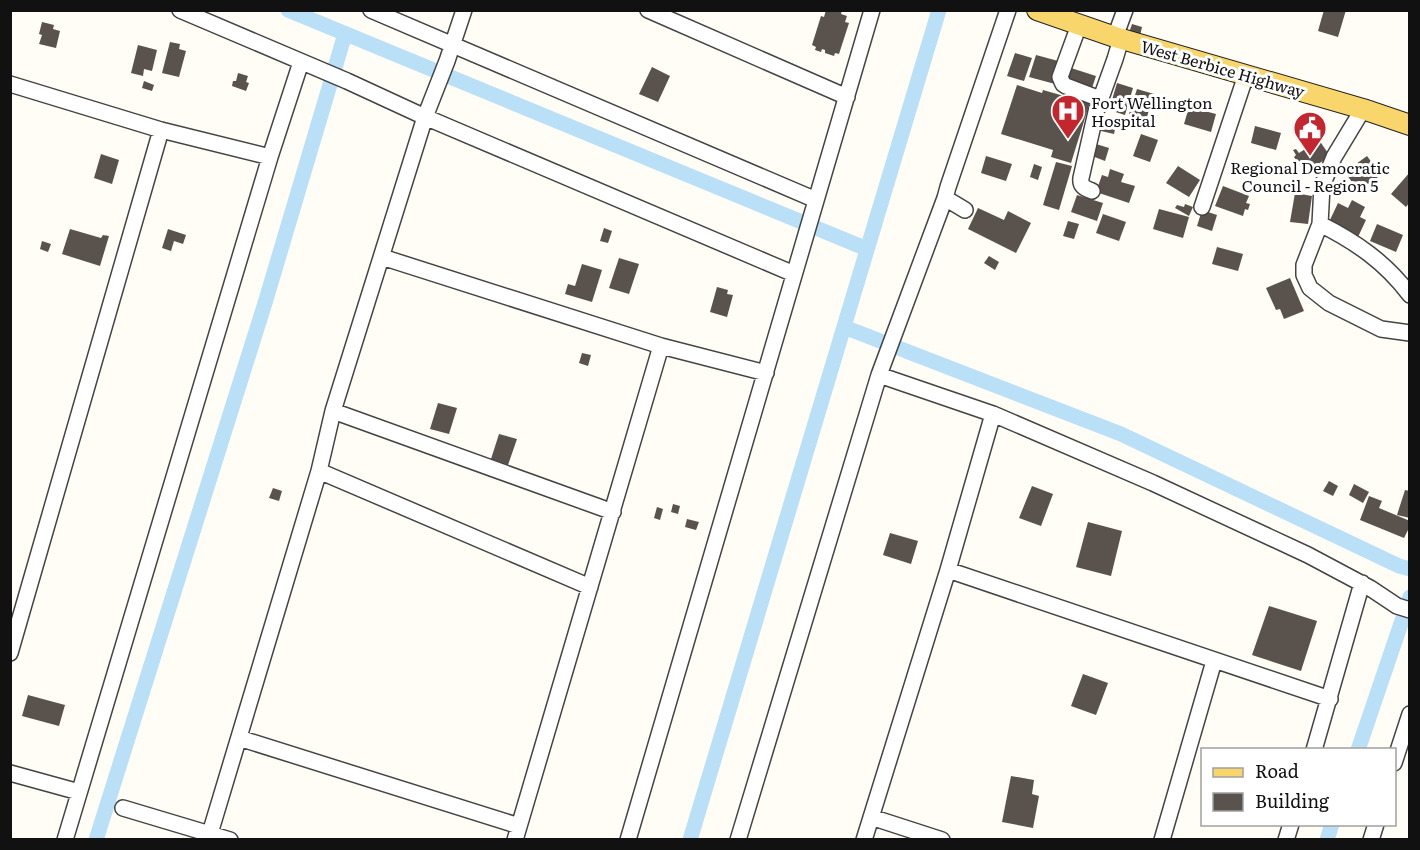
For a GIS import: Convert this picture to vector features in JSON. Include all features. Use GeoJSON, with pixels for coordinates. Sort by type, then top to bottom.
{"type":"FeatureCollection","features":[{"type":"Feature","properties":{"kind":"main road","name":"West Berbice Highway"},"geometry":{"type":"LineString","coordinates":[[1037,10],[1118,38],[1363,109],[1410,125]]}},
{"type":"Feature","properties":{"kind":"street"},"geometry":{"type":"LineString","coordinates":[[180,10],[794,274]]}},
{"type":"Feature","properties":{"kind":"street"},"geometry":{"type":"LineString","coordinates":[[371,10],[816,200]]}},
{"type":"Feature","properties":{"kind":"street"},"geometry":{"type":"LineString","coordinates":[[209,837],[319,471],[333,411],[425,117],[464,10]]}},
{"type":"Feature","properties":{"kind":"street"},"geometry":{"type":"LineString","coordinates":[[648,10],[846,97]]}},
{"type":"Feature","properties":{"kind":"street"},"geometry":{"type":"LineString","coordinates":[[628,840],[872,10]]}},
{"type":"Feature","properties":{"kind":"street"},"geometry":{"type":"LineString","coordinates":[[738,840],[879,375],[945,198],[1008,10]]}},
{"type":"Feature","properties":{"kind":"street"},"geometry":{"type":"LineString","coordinates":[[1092,191],[1080,183],[1100,99],[1115,59],[1125,10]]}},
{"type":"Feature","properties":{"kind":"street"},"geometry":{"type":"LineString","coordinates":[[1079,25],[1060,78],[1066,86],[1100,99]]}},
{"type":"Feature","properties":{"kind":"street"},"geometry":{"type":"LineString","coordinates":[[65,840],[270,157],[301,62]]}},
{"type":"Feature","properties":{"kind":"street"},"geometry":{"type":"LineString","coordinates":[[1202,207],[1246,75]]}},
{"type":"Feature","properties":{"kind":"street"},"geometry":{"type":"LineString","coordinates":[[10,84],[161,130],[270,157]]}},
{"type":"Feature","properties":{"kind":"street"},"geometry":{"type":"LineString","coordinates":[[1363,109],[1334,157],[1322,186],[1320,224],[1310,245],[1304,265],[1304,275],[1310,288],[1329,303],[1381,329],[1410,333]]}},
{"type":"Feature","properties":{"kind":"street"},"geometry":{"type":"LineString","coordinates":[[10,653],[161,130]]}},
{"type":"Feature","properties":{"kind":"street"},"geometry":{"type":"LineString","coordinates":[[945,198],[965,210]]}},
{"type":"Feature","properties":{"kind":"street"},"geometry":{"type":"LineString","coordinates":[[1320,224],[1370,253],[1410,295]]}},
{"type":"Feature","properties":{"kind":"street"},"geometry":{"type":"LineString","coordinates":[[382,258],[661,346],[766,373]]}},
{"type":"Feature","properties":{"kind":"street"},"geometry":{"type":"LineString","coordinates":[[238,738],[517,833],[661,346]]}},
{"type":"Feature","properties":{"kind":"street"},"geometry":{"type":"LineString","coordinates":[[879,375],[993,414],[1153,483],[1308,555],[1362,583],[1397,606],[1410,610]]}},
{"type":"Feature","properties":{"kind":"street"},"geometry":{"type":"LineString","coordinates":[[333,411],[613,512]]}},
{"type":"Feature","properties":{"kind":"street"},"geometry":{"type":"LineString","coordinates":[[864,840],[948,570],[993,414]]}},
{"type":"Feature","properties":{"kind":"street"},"geometry":{"type":"LineString","coordinates":[[319,471],[590,587]]}},
{"type":"Feature","properties":{"kind":"street"},"geometry":{"type":"LineString","coordinates":[[948,570],[1330,699]]}},
{"type":"Feature","properties":{"kind":"street"},"geometry":{"type":"LineString","coordinates":[[1315,748],[1362,583]]}},
{"type":"Feature","properties":{"kind":"street"},"geometry":{"type":"LineString","coordinates":[[1162,840],[1214,661]]}},
{"type":"Feature","properties":{"kind":"street"},"geometry":{"type":"LineString","coordinates":[[1396,761],[1405,747],[1410,714]]}},
{"type":"Feature","properties":{"kind":"street"},"geometry":{"type":"LineString","coordinates":[[10,773],[80,792]]}},
{"type":"Feature","properties":{"kind":"street"},"geometry":{"type":"LineString","coordinates":[[123,808],[209,837],[230,840]]}},
{"type":"Feature","properties":{"kind":"street"},"geometry":{"type":"LineString","coordinates":[[871,817],[942,840]]}},
{"type":"Feature","properties":{"kind":"building"},"geometry":{"type":"Polygon","coordinates":[[[826,10],[832,12],[842,10],[841,14],[847,16],[845,22],[849,23],[839,54],[835,53],[834,56],[825,53],[822,49],[821,52],[815,50],[816,47],[812,45],[821,16],[824,17],[826,10]]]}},
{"type":"Feature","properties":{"kind":"building"},"geometry":{"type":"Polygon","coordinates":[[[1324,10],[1346,10],[1338,37],[1318,31],[1324,10]]]}},
{"type":"Feature","properties":{"kind":"building"},"geometry":{"type":"Polygon","coordinates":[[[42,22],[54,25],[53,29],[60,31],[56,48],[39,44],[42,22]]]}},
{"type":"Feature","properties":{"kind":"building"},"geometry":{"type":"Polygon","coordinates":[[[1132,24],[1142,27],[1140,36],[1129,33],[1132,24]]]}},
{"type":"Feature","properties":{"kind":"building"},"geometry":{"type":"Polygon","coordinates":[[[170,42],[180,44],[179,49],[186,51],[179,77],[162,73],[170,42]]]}},
{"type":"Feature","properties":{"kind":"building"},"geometry":{"type":"Polygon","coordinates":[[[138,45],[157,50],[152,71],[144,69],[143,76],[131,73],[138,45]]]}},
{"type":"Feature","properties":{"kind":"building"},"geometry":{"type":"Polygon","coordinates":[[[1015,53],[1032,58],[1024,81],[1007,76],[1015,53]]]}},
{"type":"Feature","properties":{"kind":"building"},"geometry":{"type":"Polygon","coordinates":[[[1036,55],[1062,62],[1055,84],[1029,77],[1036,55]]]}},
{"type":"Feature","properties":{"kind":"building"},"geometry":{"type":"Polygon","coordinates":[[[652,67],[670,76],[658,102],[639,94],[652,67]]]}},
{"type":"Feature","properties":{"kind":"building"},"geometry":{"type":"Polygon","coordinates":[[[1071,68],[1096,76],[1091,91],[1066,83],[1071,68]]]}},
{"type":"Feature","properties":{"kind":"building"},"geometry":{"type":"Polygon","coordinates":[[[238,73],[248,76],[246,82],[249,83],[246,91],[232,86],[238,73]]]}},
{"type":"Feature","properties":{"kind":"building"},"geometry":{"type":"Polygon","coordinates":[[[144,81],[154,85],[152,91],[142,88],[144,81]]]}},
{"type":"Feature","properties":{"kind":"building"},"geometry":{"type":"Polygon","coordinates":[[[1117,83],[1133,88],[1125,115],[1109,110],[1117,83]]]}},
{"type":"Feature","properties":{"kind":"building"},"geometry":{"type":"Polygon","coordinates":[[[1017,85],[1042,93],[1043,90],[1090,102],[1071,163],[1051,157],[1053,150],[1001,134],[1017,85]]]}},
{"type":"Feature","properties":{"kind":"building"},"geometry":{"type":"Polygon","coordinates":[[[1137,89],[1154,94],[1146,120],[1129,114],[1137,89]]]}},
{"type":"Feature","properties":{"kind":"building"},"geometry":{"type":"Polygon","coordinates":[[[1189,107],[1216,114],[1211,132],[1184,124],[1189,107]]]}},
{"type":"Feature","properties":{"kind":"building"},"geometry":{"type":"Polygon","coordinates":[[[1103,122],[1116,125],[1114,134],[1101,131],[1103,122]]]}},
{"type":"Feature","properties":{"kind":"building"},"geometry":{"type":"Polygon","coordinates":[[[1255,126],[1281,133],[1276,150],[1251,143],[1255,126]]]}},
{"type":"Feature","properties":{"kind":"building"},"geometry":{"type":"Polygon","coordinates":[[[1141,134],[1158,140],[1150,162],[1133,156],[1141,134]]]}},
{"type":"Feature","properties":{"kind":"building"},"geometry":{"type":"Polygon","coordinates":[[[1319,140],[1330,156],[1305,173],[1294,157],[1296,155],[1293,150],[1296,149],[1299,153],[1319,140]]]}},
{"type":"Feature","properties":{"kind":"building"},"geometry":{"type":"Polygon","coordinates":[[[1096,144],[1109,148],[1105,161],[1092,156],[1096,144]]]}},
{"type":"Feature","properties":{"kind":"building"},"geometry":{"type":"Polygon","coordinates":[[[101,154],[119,160],[112,184],[94,178],[101,154]]]}},
{"type":"Feature","properties":{"kind":"building"},"geometry":{"type":"Polygon","coordinates":[[[986,156],[1012,164],[1006,181],[981,173],[986,156]]]}},
{"type":"Feature","properties":{"kind":"building"},"geometry":{"type":"Polygon","coordinates":[[[1367,156],[1381,175],[1358,191],[1345,172],[1367,156]]]}},
{"type":"Feature","properties":{"kind":"building"},"geometry":{"type":"Polygon","coordinates":[[[1056,162],[1072,166],[1059,210],[1043,205],[1056,162]]]}},
{"type":"Feature","properties":{"kind":"building"},"geometry":{"type":"Polygon","coordinates":[[[1034,164],[1042,167],[1038,180],[1030,177],[1034,164]]]}},
{"type":"Feature","properties":{"kind":"building"},"geometry":{"type":"Polygon","coordinates":[[[1178,166],[1200,180],[1189,197],[1166,183],[1178,166]]]}},
{"type":"Feature","properties":{"kind":"building"},"geometry":{"type":"Polygon","coordinates":[[[1110,169],[1124,174],[1121,182],[1135,186],[1129,203],[1096,192],[1102,175],[1108,177],[1110,169]]]}},
{"type":"Feature","properties":{"kind":"building"},"geometry":{"type":"Polygon","coordinates":[[[1410,172],[1410,202],[1406,207],[1391,194],[1410,172]]]}},
{"type":"Feature","properties":{"kind":"building"},"geometry":{"type":"Polygon","coordinates":[[[1223,186],[1249,196],[1246,203],[1250,204],[1243,216],[1215,206],[1223,186]]]}},
{"type":"Feature","properties":{"kind":"building"},"geometry":{"type":"Polygon","coordinates":[[[1295,193],[1312,196],[1308,224],[1290,222],[1295,193]]]}},
{"type":"Feature","properties":{"kind":"building"},"geometry":{"type":"Polygon","coordinates":[[[1077,195],[1103,203],[1097,221],[1071,212],[1077,195]]]}},
{"type":"Feature","properties":{"kind":"building"},"geometry":{"type":"Polygon","coordinates":[[[1352,200],[1365,207],[1360,217],[1366,220],[1358,237],[1329,222],[1338,203],[1348,208],[1352,200]]]}},
{"type":"Feature","properties":{"kind":"building"},"geometry":{"type":"Polygon","coordinates":[[[1185,204],[1193,207],[1189,216],[1175,208],[1177,205],[1184,207],[1185,204]]]}},
{"type":"Feature","properties":{"kind":"building"},"geometry":{"type":"Polygon","coordinates":[[[978,208],[1004,220],[1008,211],[1031,223],[1016,253],[968,229],[978,208]]]}},
{"type":"Feature","properties":{"kind":"building"},"geometry":{"type":"Polygon","coordinates":[[[1159,209],[1189,217],[1183,238],[1153,229],[1159,209]]]}},
{"type":"Feature","properties":{"kind":"building"},"geometry":{"type":"Polygon","coordinates":[[[1202,210],[1217,215],[1212,231],[1197,226],[1202,210]]]}},
{"type":"Feature","properties":{"kind":"building"},"geometry":{"type":"Polygon","coordinates":[[[1103,214],[1126,222],[1119,241],[1096,233],[1103,214]]]}},
{"type":"Feature","properties":{"kind":"building"},"geometry":{"type":"Polygon","coordinates":[[[1068,221],[1079,224],[1074,239],[1063,236],[1068,221]]]}},
{"type":"Feature","properties":{"kind":"building"},"geometry":{"type":"Polygon","coordinates":[[[1377,224],[1403,235],[1396,252],[1370,241],[1377,224]]]}},
{"type":"Feature","properties":{"kind":"building"},"geometry":{"type":"Polygon","coordinates":[[[604,228],[612,231],[608,243],[600,241],[604,228]]]}},
{"type":"Feature","properties":{"kind":"building"},"geometry":{"type":"Polygon","coordinates":[[[70,229],[101,238],[103,235],[109,236],[100,266],[62,254],[70,229]]]}},
{"type":"Feature","properties":{"kind":"building"},"geometry":{"type":"Polygon","coordinates":[[[168,229],[186,235],[183,244],[174,241],[171,251],[162,248],[168,229]]]}},
{"type":"Feature","properties":{"kind":"building"},"geometry":{"type":"Polygon","coordinates":[[[42,241],[51,244],[48,252],[40,249],[42,241]]]}},
{"type":"Feature","properties":{"kind":"building"},"geometry":{"type":"Polygon","coordinates":[[[1217,247],[1243,254],[1238,271],[1212,264],[1217,247]]]}},
{"type":"Feature","properties":{"kind":"building"},"geometry":{"type":"Polygon","coordinates":[[[989,256],[999,262],[995,270],[984,263],[989,256]]]}},
{"type":"Feature","properties":{"kind":"building"},"geometry":{"type":"Polygon","coordinates":[[[619,258],[639,264],[629,294],[609,288],[619,258]]]}},
{"type":"Feature","properties":{"kind":"building"},"geometry":{"type":"Polygon","coordinates":[[[582,264],[602,270],[592,302],[565,294],[568,284],[575,286],[582,264]]]}},
{"type":"Feature","properties":{"kind":"building"},"geometry":{"type":"Polygon","coordinates":[[[1290,278],[1304,311],[1284,319],[1280,309],[1276,310],[1266,288],[1290,278]]]}},
{"type":"Feature","properties":{"kind":"building"},"geometry":{"type":"Polygon","coordinates":[[[717,287],[728,290],[727,294],[733,295],[727,317],[710,312],[717,287]]]}},
{"type":"Feature","properties":{"kind":"building"},"geometry":{"type":"Polygon","coordinates":[[[582,353],[591,355],[588,366],[579,363],[582,353]]]}},
{"type":"Feature","properties":{"kind":"building"},"geometry":{"type":"Polygon","coordinates":[[[438,403],[457,408],[449,434],[430,429],[438,403]]]}},
{"type":"Feature","properties":{"kind":"building"},"geometry":{"type":"Polygon","coordinates":[[[499,434],[517,439],[508,465],[491,459],[499,434]]]}},
{"type":"Feature","properties":{"kind":"building"},"geometry":{"type":"Polygon","coordinates":[[[1329,481],[1338,486],[1333,496],[1323,491],[1329,481]]]}},
{"type":"Feature","properties":{"kind":"building"},"geometry":{"type":"Polygon","coordinates":[[[1354,484],[1369,492],[1363,503],[1349,495],[1354,484]]]}},
{"type":"Feature","properties":{"kind":"building"},"geometry":{"type":"Polygon","coordinates":[[[1032,486],[1053,494],[1041,526],[1019,518],[1032,486]]]}},
{"type":"Feature","properties":{"kind":"building"},"geometry":{"type":"Polygon","coordinates":[[[273,488],[282,491],[279,501],[269,498],[273,488]]]}},
{"type":"Feature","properties":{"kind":"building"},"geometry":{"type":"Polygon","coordinates":[[[1405,490],[1410,491],[1410,518],[1397,515],[1405,490]]]}},
{"type":"Feature","properties":{"kind":"building"},"geometry":{"type":"Polygon","coordinates":[[[1369,496],[1382,501],[1379,508],[1410,521],[1404,538],[1360,520],[1369,496]]]}},
{"type":"Feature","properties":{"kind":"building"},"geometry":{"type":"Polygon","coordinates":[[[673,504],[680,506],[678,514],[671,512],[673,504]]]}},
{"type":"Feature","properties":{"kind":"building"},"geometry":{"type":"Polygon","coordinates":[[[657,507],[663,509],[660,520],[654,518],[657,507]]]}},
{"type":"Feature","properties":{"kind":"building"},"geometry":{"type":"Polygon","coordinates":[[[687,519],[699,522],[696,530],[685,527],[687,519]]]}},
{"type":"Feature","properties":{"kind":"building"},"geometry":{"type":"Polygon","coordinates":[[[1088,522],[1122,531],[1111,576],[1076,567],[1088,522]]]}},
{"type":"Feature","properties":{"kind":"building"},"geometry":{"type":"Polygon","coordinates":[[[890,533],[918,541],[911,564],[883,555],[890,533]]]}},
{"type":"Feature","properties":{"kind":"building"},"geometry":{"type":"Polygon","coordinates":[[[1269,606],[1317,621],[1301,671],[1252,655],[1269,606]]]}},
{"type":"Feature","properties":{"kind":"building"},"geometry":{"type":"Polygon","coordinates":[[[1083,674],[1108,683],[1096,715],[1071,706],[1083,674]]]}},
{"type":"Feature","properties":{"kind":"building"},"geometry":{"type":"Polygon","coordinates":[[[28,695],[65,705],[59,726],[22,716],[28,695]]]}},
{"type":"Feature","properties":{"kind":"building"},"geometry":{"type":"Polygon","coordinates":[[[1011,776],[1034,780],[1032,794],[1039,796],[1033,828],[1002,822],[1011,776]]]}},
{"type":"Feature","properties":{"kind":"waterway"},"geometry":{"type":"LineString","coordinates":[[288,10],[867,249]]}},
{"type":"Feature","properties":{"kind":"waterway"},"geometry":{"type":"LineString","coordinates":[[690,840],[939,10]]}},
{"type":"Feature","properties":{"kind":"waterway"},"geometry":{"type":"LineString","coordinates":[[96,840],[265,303],[345,34]]}},
{"type":"Feature","properties":{"kind":"waterway"},"geometry":{"type":"LineString","coordinates":[[844,327],[1121,434],[1399,566],[1410,569]]}},
{"type":"Feature","properties":{"kind":"waterway"},"geometry":{"type":"LineString","coordinates":[[1359,748],[1410,597]]}},
{"type":"Feature","properties":{"kind":"waterway"},"geometry":{"type":"LineString","coordinates":[[1327,840],[1331,826]]}},
{"type":"Feature","properties":{"kind":"place","name":"Fort Wellington Hospital"},"geometry":{"type":"Point","coordinates":[1068,140]}},
{"type":"Feature","properties":{"kind":"place","name":"Regional Democratic Council - Region 5"},"geometry":{"type":"Point","coordinates":[1310,157]}}]}
